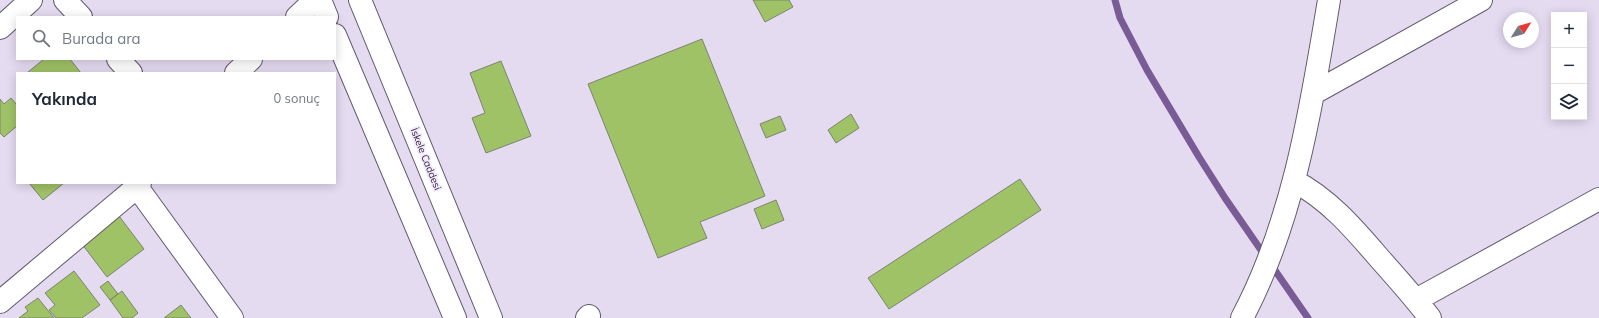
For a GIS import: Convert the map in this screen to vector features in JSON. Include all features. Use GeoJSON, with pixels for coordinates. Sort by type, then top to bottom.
{"type":"FeatureCollection","features":[{"type":"Feature","properties":{"kind":"street"},"geometry":{"type":"LineString","coordinates":[[0,28],[31,0]]}},
{"type":"Feature","properties":{"kind":"street"},"geometry":{"type":"LineString","coordinates":[[66,0],[80,16]]}},
{"type":"Feature","properties":{"kind":"street"},"geometry":{"type":"LineString","coordinates":[[298,16],[315,0]]}},
{"type":"Feature","properties":{"kind":"street"},"geometry":{"type":"LineString","coordinates":[[320,0],[327,16]]}},
{"type":"Feature","properties":{"kind":"street","name":"İskele Caddesi"},"geometry":{"type":"LineString","coordinates":[[360,0],[492,318]]}},
{"type":"Feature","properties":{"kind":"street"},"geometry":{"type":"LineString","coordinates":[[1246,310],[1278,234],[1294,181],[1314,92],[1329,0]]}},
{"type":"Feature","properties":{"kind":"street"},"geometry":{"type":"LineString","coordinates":[[1314,92],[1481,0]]}},
{"type":"Feature","properties":{"kind":"street"},"geometry":{"type":"LineString","coordinates":[[336,37],[456,318]]}},
{"type":"Feature","properties":{"kind":"street"},"geometry":{"type":"LineString","coordinates":[[119,60],[130,72]]}},
{"type":"Feature","properties":{"kind":"street"},"geometry":{"type":"LineString","coordinates":[[237,72],[250,60]]}},
{"type":"Feature","properties":{"kind":"street"},"geometry":{"type":"LineString","coordinates":[[1294,181],[1310,189],[1350,224],[1430,318]]}},
{"type":"Feature","properties":{"kind":"street"},"geometry":{"type":"LineString","coordinates":[[0,302],[138,185],[232,318]]}},
{"type":"Feature","properties":{"kind":"street"},"geometry":{"type":"LineString","coordinates":[[1416,300],[1599,199]]}},
{"type":"Feature","properties":{"kind":"building"},"geometry":{"type":"Polygon","coordinates":[[[753,0],[789,0],[793,7],[765,22],[753,0]]]}},
{"type":"Feature","properties":{"kind":"building"},"geometry":{"type":"Polygon","coordinates":[[[702,39],[765,196],[700,222],[707,238],[658,258],[588,84],[702,39]]]}},
{"type":"Feature","properties":{"kind":"building"},"geometry":{"type":"Polygon","coordinates":[[[43,60],[71,60],[80,72],[28,72],[43,60]]]}},
{"type":"Feature","properties":{"kind":"building"},"geometry":{"type":"Polygon","coordinates":[[[501,61],[531,136],[486,153],[472,118],[485,113],[470,73],[501,61]]]}},
{"type":"Feature","properties":{"kind":"building"},"geometry":{"type":"Polygon","coordinates":[[[11,98],[16,104],[16,127],[4,137],[0,133],[0,99],[4,104],[11,98]]]}},
{"type":"Feature","properties":{"kind":"building"},"geometry":{"type":"Polygon","coordinates":[[[851,114],[859,128],[836,143],[828,130],[851,114]]]}},
{"type":"Feature","properties":{"kind":"building"},"geometry":{"type":"Polygon","coordinates":[[[780,116],[786,130],[766,138],[760,124],[780,116]]]}},
{"type":"Feature","properties":{"kind":"building"},"geometry":{"type":"Polygon","coordinates":[[[1020,179],[1041,210],[889,309],[868,278],[1020,179]]]}},
{"type":"Feature","properties":{"kind":"building"},"geometry":{"type":"Polygon","coordinates":[[[30,184],[63,184],[43,200],[30,184]]]}},
{"type":"Feature","properties":{"kind":"building"},"geometry":{"type":"Polygon","coordinates":[[[776,200],[784,220],[762,229],[754,209],[776,200]]]}},
{"type":"Feature","properties":{"kind":"building"},"geometry":{"type":"Polygon","coordinates":[[[119,216],[144,249],[107,277],[82,244],[119,216]]]}},
{"type":"Feature","properties":{"kind":"building"},"geometry":{"type":"Polygon","coordinates":[[[74,271],[100,305],[82,318],[56,318],[49,310],[55,305],[45,293],[74,271]]]}},
{"type":"Feature","properties":{"kind":"building"},"geometry":{"type":"Polygon","coordinates":[[[108,281],[118,294],[110,300],[100,287],[108,281]]]}},
{"type":"Feature","properties":{"kind":"building"},"geometry":{"type":"Polygon","coordinates":[[[122,291],[138,313],[132,318],[123,318],[110,300],[122,291]]]}},
{"type":"Feature","properties":{"kind":"building"},"geometry":{"type":"Polygon","coordinates":[[[38,298],[54,318],[19,318],[28,311],[25,307],[38,298]]]}},
{"type":"Feature","properties":{"kind":"building"},"geometry":{"type":"Polygon","coordinates":[[[181,305],[191,318],[164,318],[181,305]]]}},
{"type":"Feature","properties":{"kind":"waterway"},"geometry":{"type":"LineString","coordinates":[[1115,0],[1120,18],[1147,70],[1199,157],[1225,198],[1308,318]]}}]}
